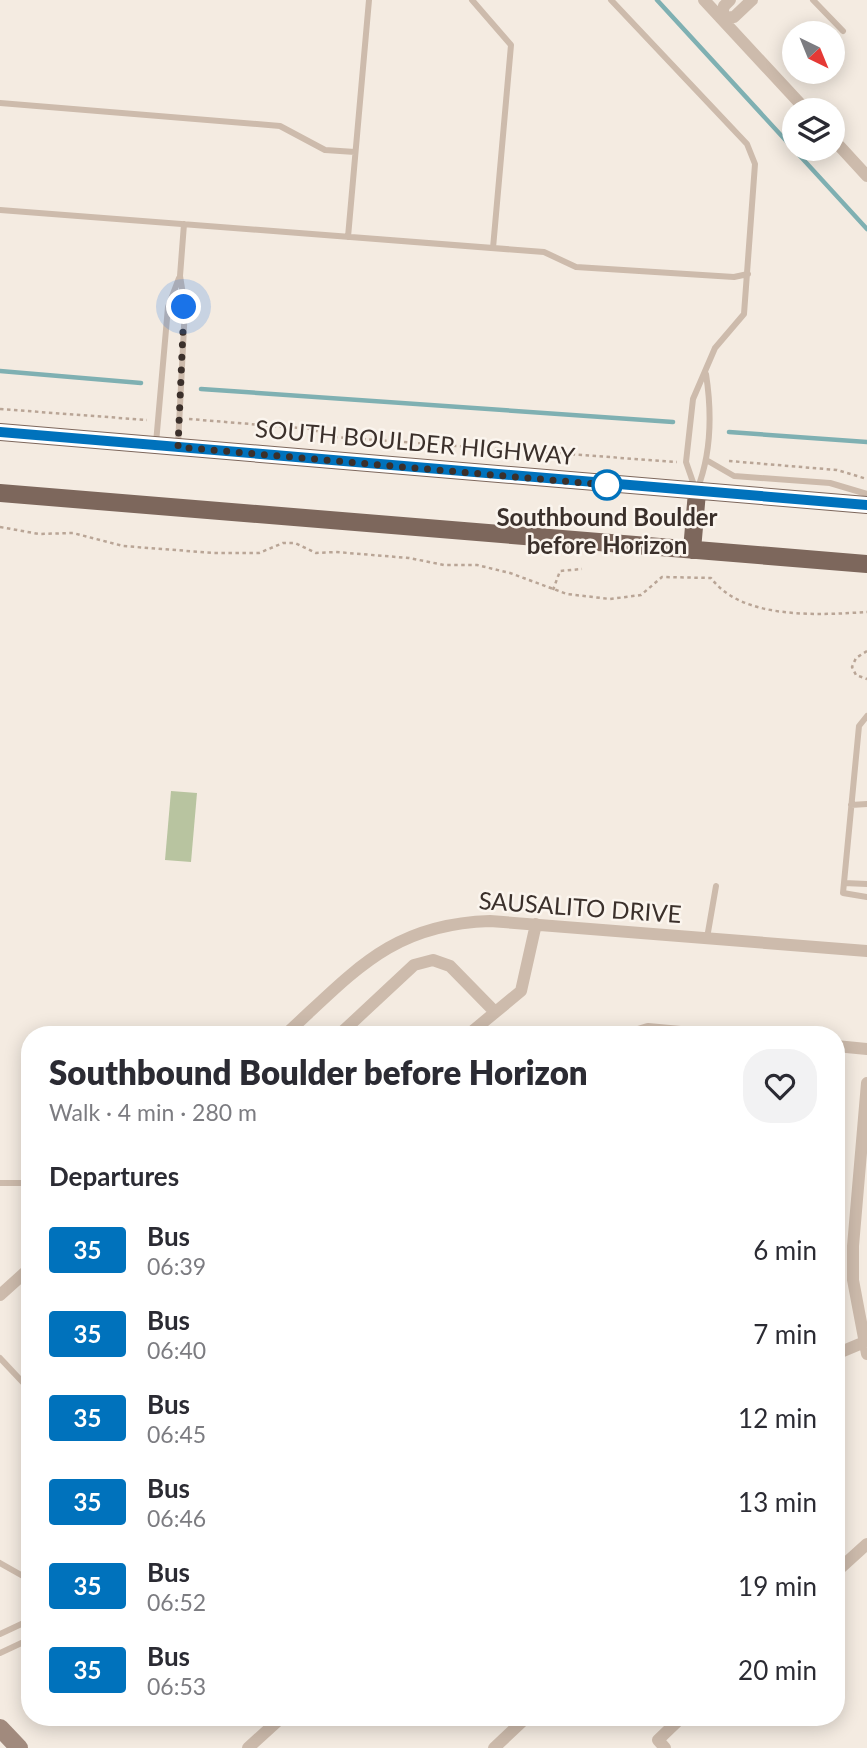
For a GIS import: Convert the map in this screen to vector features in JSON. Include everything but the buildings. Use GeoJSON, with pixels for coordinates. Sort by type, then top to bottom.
{"type":"FeatureCollection","features":[{"type":"Feature","properties":{"kind":"main road","name":"SOUTH BOULDER HIGHWAY"},"geometry":{"type":"LineString","coordinates":[[0,432],[867,505]]}},
{"type":"Feature","properties":{"kind":"main road"},"geometry":{"type":"LineString","coordinates":[[692,550],[697,492]]}},
{"type":"Feature","properties":{"kind":"main road"},"geometry":{"type":"LineString","coordinates":[[0,493],[867,564]]}},
{"type":"Feature","properties":{"kind":"main road"},"geometry":{"type":"LineString","coordinates":[[0,1728],[19,1748]]}},
{"type":"Feature","properties":{"kind":"street"},"geometry":{"type":"LineString","coordinates":[[704,0],[795,98]]}},
{"type":"Feature","properties":{"kind":"street"},"geometry":{"type":"LineString","coordinates":[[721,18],[724,6],[730,0]]}},
{"type":"Feature","properties":{"kind":"street"},"geometry":{"type":"LineString","coordinates":[[721,18],[734,17],[752,0]]}},
{"type":"Feature","properties":{"kind":"street"},"geometry":{"type":"LineString","coordinates":[[845,152],[867,176]]}},
{"type":"Feature","properties":{"kind":"street","name":"SAUSALITO DRIVE"},"geometry":{"type":"LineString","coordinates":[[295,1026],[376,953],[409,936],[455,922],[536,925],[867,951]]}},
{"type":"Feature","properties":{"kind":"street"},"geometry":{"type":"LineString","coordinates":[[478,1026],[521,991],[536,925]]}},
{"type":"Feature","properties":{"kind":"street"},"geometry":{"type":"LineString","coordinates":[[349,1026],[414,965],[433,960],[450,966],[495,1012]]}},
{"type":"Feature","properties":{"kind":"street"},"geometry":{"type":"LineString","coordinates":[[845,1047],[867,1049]]}},
{"type":"Feature","properties":{"kind":"street"},"geometry":{"type":"LineString","coordinates":[[845,1352],[866,1346],[853,1280],[853,1245],[867,1083]]}},
{"type":"Feature","properties":{"kind":"street"},"geometry":{"type":"LineString","coordinates":[[0,1295],[21,1276]]}},
{"type":"Feature","properties":{"kind":"street"},"geometry":{"type":"LineString","coordinates":[[845,1564],[867,1544]]}},
{"type":"Feature","properties":{"kind":"street"},"geometry":{"type":"LineString","coordinates":[[248,1748],[272,1726]]}},
{"type":"Feature","properties":{"kind":"street"},"geometry":{"type":"LineString","coordinates":[[494,1748],[517,1726]]}},
{"type":"Feature","properties":{"kind":"street"},"geometry":{"type":"LineString","coordinates":[[661,1744],[675,1726]]}},
{"type":"Feature","properties":{"kind":"lane"},"geometry":{"type":"LineString","coordinates":[[348,237],[369,0]]}},
{"type":"Feature","properties":{"kind":"lane"},"geometry":{"type":"LineString","coordinates":[[472,0],[511,45],[493,248]]}},
{"type":"Feature","properties":{"kind":"lane"},"geometry":{"type":"LineString","coordinates":[[611,0],[747,144],[755,164],[744,314],[715,348],[693,399],[686,462],[697,492]]}},
{"type":"Feature","properties":{"kind":"lane"},"geometry":{"type":"LineString","coordinates":[[813,0],[833,21]]}},
{"type":"Feature","properties":{"kind":"lane"},"geometry":{"type":"LineString","coordinates":[[0,103],[281,126],[325,150],[355,152]]}},
{"type":"Feature","properties":{"kind":"lane"},"geometry":{"type":"LineString","coordinates":[[0,210],[544,252],[576,267],[734,277],[748,274]]}},
{"type":"Feature","properties":{"kind":"lane"},"geometry":{"type":"LineString","coordinates":[[178,447],[184,307],[180,276],[184,224]]}},
{"type":"Feature","properties":{"kind":"lane"},"geometry":{"type":"LineString","coordinates":[[156,445],[168,307],[180,276]]}},
{"type":"Feature","properties":{"kind":"lane"},"geometry":{"type":"LineString","coordinates":[[697,492],[708,461],[710,398],[705,372]]}},
{"type":"Feature","properties":{"kind":"lane"},"geometry":{"type":"LineString","coordinates":[[708,461],[734,476],[830,483],[867,494]]}},
{"type":"Feature","properties":{"kind":"lane"},"geometry":{"type":"LineString","coordinates":[[867,716],[859,726],[843,893],[867,897]]}},
{"type":"Feature","properties":{"kind":"lane"},"geometry":{"type":"LineString","coordinates":[[856,750],[867,751]]}},
{"type":"Feature","properties":{"kind":"lane"},"geometry":{"type":"LineString","coordinates":[[851,806],[867,804]]}},
{"type":"Feature","properties":{"kind":"lane"},"geometry":{"type":"LineString","coordinates":[[844,883],[867,884]]}},
{"type":"Feature","properties":{"kind":"lane"},"geometry":{"type":"LineString","coordinates":[[707,938],[716,886]]}},
{"type":"Feature","properties":{"kind":"lane"},"geometry":{"type":"LineString","coordinates":[[0,1183],[21,1183]]}},
{"type":"Feature","properties":{"kind":"lane"},"geometry":{"type":"LineString","coordinates":[[2,1363],[21,1381]]}},
{"type":"Feature","properties":{"kind":"lane"},"geometry":{"type":"LineString","coordinates":[[0,1563],[21,1575]]}},
{"type":"Feature","properties":{"kind":"lane"},"geometry":{"type":"LineString","coordinates":[[0,1634],[21,1624]]}},
{"type":"Feature","properties":{"kind":"lane"},"geometry":{"type":"LineString","coordinates":[[1,1651],[21,1643]]}},
{"type":"Feature","properties":{"kind":"path"},"geometry":{"type":"LineString","coordinates":[[0,408],[158,420]]}},
{"type":"Feature","properties":{"kind":"path"},"geometry":{"type":"LineString","coordinates":[[179,419],[290,427],[334,437],[686,462]]}},
{"type":"Feature","properties":{"kind":"path"},"geometry":{"type":"LineString","coordinates":[[708,461],[837,470],[867,479]]}},
{"type":"Feature","properties":{"kind":"path"},"geometry":{"type":"LineString","coordinates":[[0,527],[39,534],[73,533],[122,546],[215,553],[259,553],[283,543],[295,543],[316,553],[336,552],[409,558],[444,565],[477,565],[510,573],[553,590],[586,597],[621,599],[641,595],[662,577],[711,578],[726,596],[753,605],[823,613],[867,612]]}},
{"type":"Feature","properties":{"kind":"path"},"geometry":{"type":"LineString","coordinates":[[553,590],[560,571],[582,569]]}},
{"type":"Feature","properties":{"kind":"path"},"geometry":{"type":"LineString","coordinates":[[867,651],[856,658],[852,667],[856,675],[867,679]]}},
{"type":"Feature","properties":{"kind":"green space"},"geometry":{"type":"Polygon","coordinates":[[[171,791],[197,793],[191,862],[165,860],[171,791]]]}},
{"type":"Feature","properties":{"kind":"waterway"},"geometry":{"type":"LineString","coordinates":[[657,0],[867,229]]}},
{"type":"Feature","properties":{"kind":"waterway"},"geometry":{"type":"LineString","coordinates":[[0,371],[141,383]]}},
{"type":"Feature","properties":{"kind":"waterway"},"geometry":{"type":"LineString","coordinates":[[201,389],[673,422]]}},
{"type":"Feature","properties":{"kind":"waterway"},"geometry":{"type":"LineString","coordinates":[[729,432],[867,442]]}},
{"type":"Feature","properties":{"kind":"bus line","name":"35"},"geometry":{"type":"LineString","coordinates":[[0,432],[867,505]]}},
{"type":"Feature","properties":{"kind":"place","name":"Southbound Boulder before Horizon"},"geometry":{"type":"Point","coordinates":[607,485]}},
{"type":"Feature","properties":{"kind":"route"},"geometry":{"type":"LineString","coordinates":[[184,307],[178,447],[607,485]]}}]}
